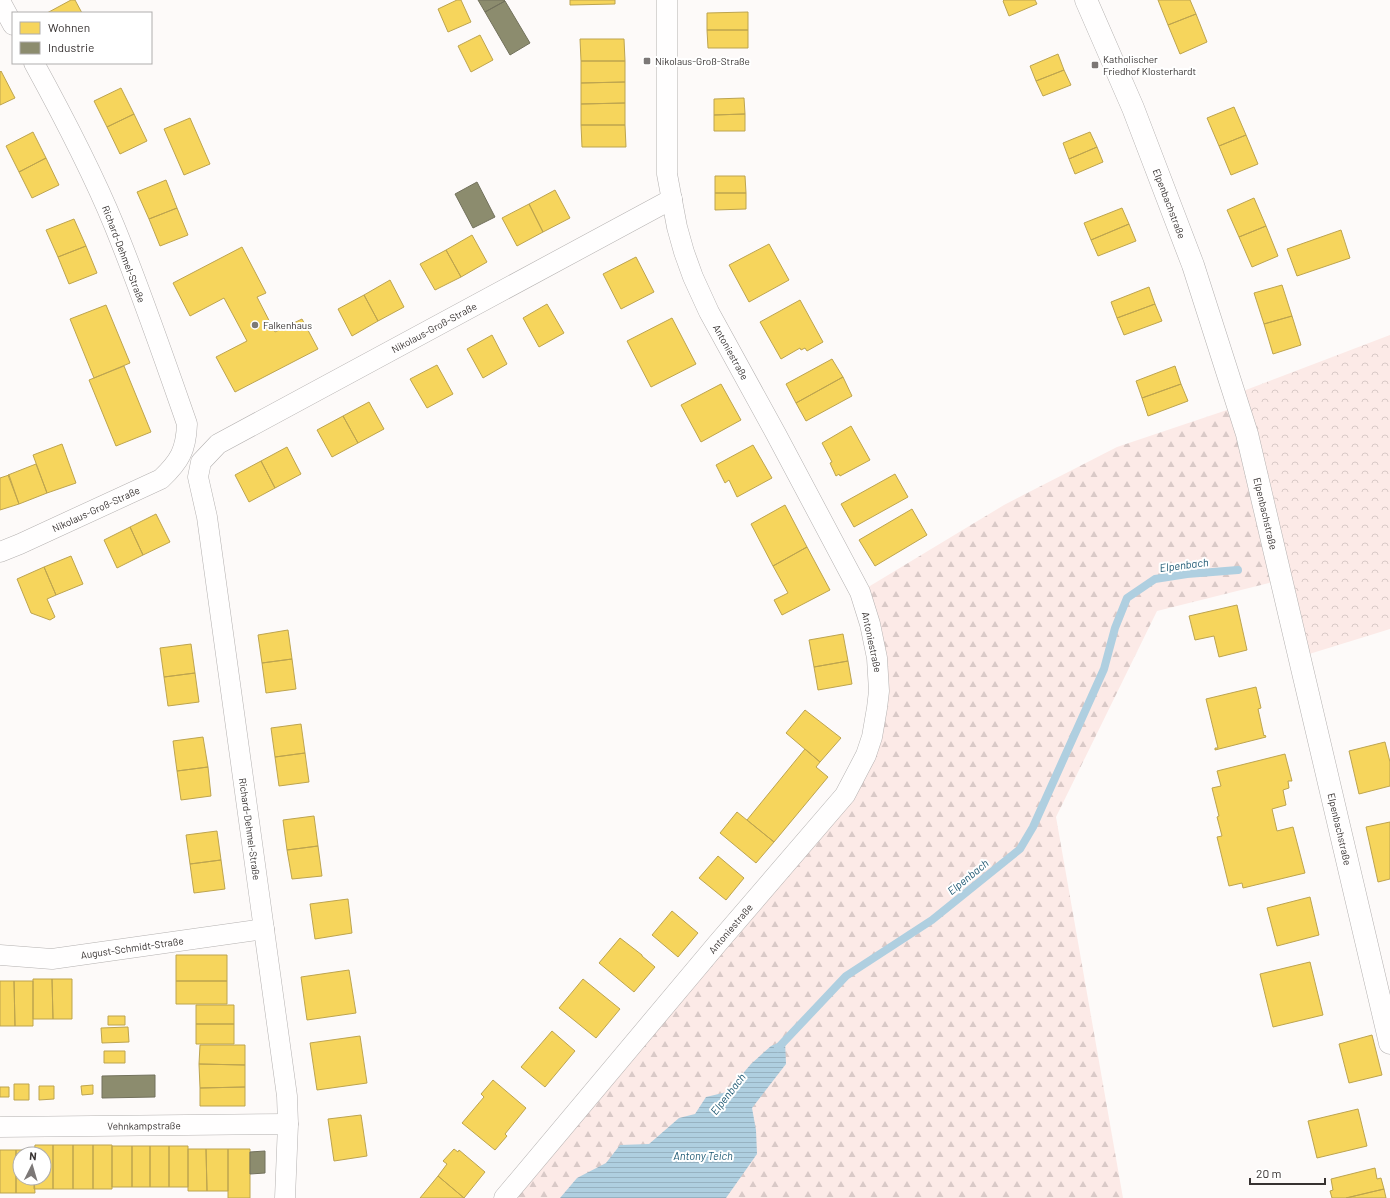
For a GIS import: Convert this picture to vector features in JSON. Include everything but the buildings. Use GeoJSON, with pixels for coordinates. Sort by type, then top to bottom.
{"type":"FeatureCollection","features":[{"type":"Feature","properties":{"kind":"street","name":"Antoniestraße"},"geometry":{"type":"LineString","coordinates":[[504,1198],[844,795],[866,755],[875,722],[879,691],[877,658],[870,624],[860,592],[780,441],[709,312],[693,277],[684,252],[677,227],[667,174],[666,0]]}},
{"type":"Feature","properties":{"kind":"street","name":"Elpenbachstraße"},"geometry":{"type":"LineString","coordinates":[[1086,0],[1133,108],[1193,265],[1245,428],[1390,1043]]}},
{"type":"Feature","properties":{"kind":"street"},"geometry":{"type":"LineString","coordinates":[[0,1],[12,23]]}},
{"type":"Feature","properties":{"kind":"street","name":"Richard-Dehmel-Straße"},"geometry":{"type":"LineString","coordinates":[[35,64],[71,130],[93,177],[133,274],[187,424],[187,438],[183,453]]}},
{"type":"Feature","properties":{"kind":"street","name":"Nikolaus-Groß-Straße"},"geometry":{"type":"LineString","coordinates":[[201,462],[218,444],[672,199]]}},
{"type":"Feature","properties":{"kind":"street","name":"Nikolaus-Groß-Straße"},"geometry":{"type":"LineString","coordinates":[[0,552],[160,479],[174,467],[183,453]]}},
{"type":"Feature","properties":{"kind":"street","name":"Richard-Dehmel-Straße"},"geometry":{"type":"LineString","coordinates":[[201,462],[198,477],[207,517],[287,1096],[288,1124],[285,1198]]}},
{"type":"Feature","properties":{"kind":"street","name":"August-Schmidt-Straße"},"geometry":{"type":"LineString","coordinates":[[0,955],[52,959],[264,929]]}},
{"type":"Feature","properties":{"kind":"street","name":"Vehnkampstraße"},"geometry":{"type":"LineString","coordinates":[[0,1127],[288,1124]]}},
{"type":"Feature","properties":{"kind":"green space"},"geometry":{"type":"Polygon","coordinates":[[[1390,335],[1390,629],[1306,655],[1238,393],[1390,335]]]}},
{"type":"Feature","properties":{"kind":"green space"},"geometry":{"type":"Polygon","coordinates":[[[1233,408],[1277,581],[1157,611],[1056,817],[1123,1198],[516,1198],[872,754],[865,589],[1004,505],[1117,447],[1233,408]]]}},
{"type":"Feature","properties":{"kind":"water","name":"Antony Teich"},"geometry":{"type":"Polygon","coordinates":[[[785,1040],[786,1064],[752,1108],[756,1130],[757,1154],[726,1198],[560,1198],[577,1178],[606,1163],[620,1145],[649,1144],[679,1118],[695,1114],[706,1097],[727,1092],[751,1064],[771,1046],[785,1040]]]}},
{"type":"Feature","properties":{"kind":"waterway","name":"Elpenbach"},"geometry":{"type":"LineString","coordinates":[[778,1048],[846,976],[932,920],[1020,849],[1033,827],[1104,669],[1115,628],[1127,598],[1155,579],[1187,574],[1238,570]]}},
{"type":"Feature","properties":{"kind":"place","name":"Nikolaus-Groß-Straße"},"geometry":{"type":"Point","coordinates":[647,61]}},
{"type":"Feature","properties":{"kind":"place","name":"Katholischer Friedhof Klosterhardt"},"geometry":{"type":"Point","coordinates":[1095,65]}},
{"type":"Feature","properties":{"kind":"place","name":"Falkenhaus"},"geometry":{"type":"Point","coordinates":[255,325]}}]}
